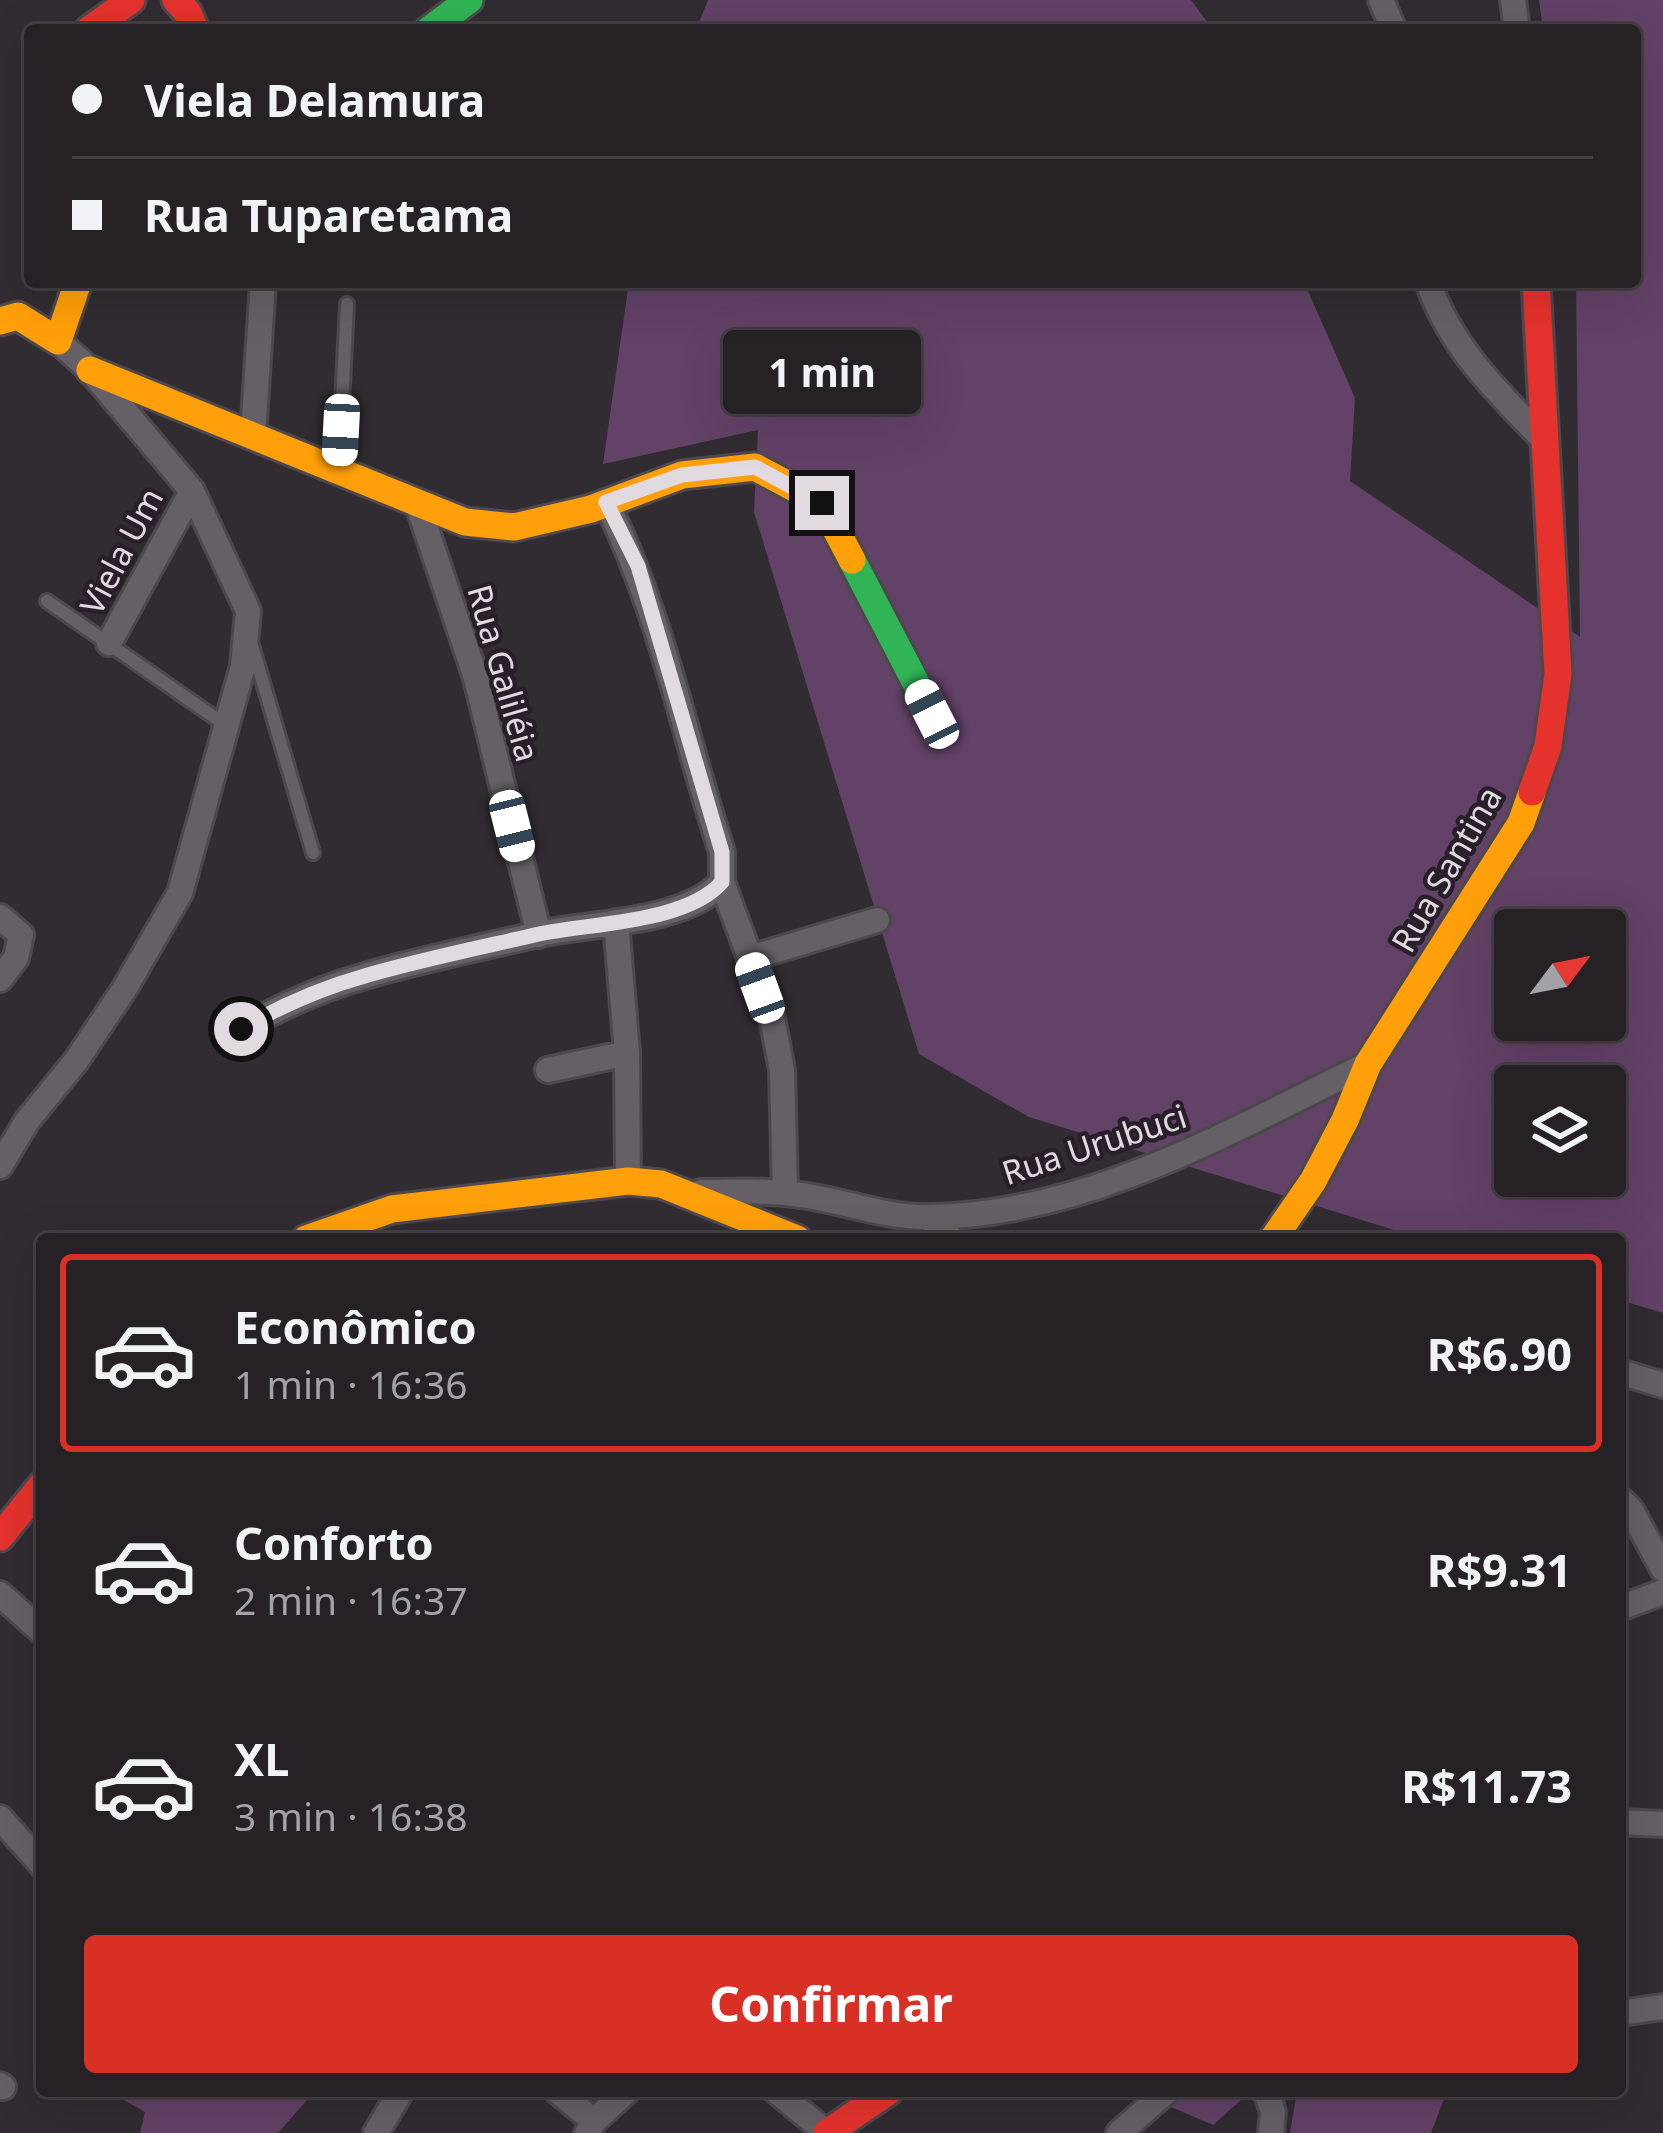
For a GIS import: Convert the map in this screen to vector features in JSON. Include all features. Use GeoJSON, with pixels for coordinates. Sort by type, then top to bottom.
{"type":"FeatureCollection","features":[{"type":"Feature","properties":{"kind":"street"},"geometry":{"type":"LineString","coordinates":[[94,24],[131,0]]}},
{"type":"Feature","properties":{"kind":"street"},"geometry":{"type":"LineString","coordinates":[[437,24],[469,0]]}},
{"type":"Feature","properties":{"kind":"street"},"geometry":{"type":"LineString","coordinates":[[58,341],[76,288]]}},
{"type":"Feature","properties":{"kind":"street"},"geometry":{"type":"LineString","coordinates":[[253,434],[263,288]]}},
{"type":"Feature","properties":{"kind":"street"},"geometry":{"type":"LineString","coordinates":[[1430,288],[1462,353],[1546,442]]}},
{"type":"Feature","properties":{"kind":"street","name":"Rua Santina"},"geometry":{"type":"LineString","coordinates":[[1277,1233],[1346,1120],[1368,1064],[1521,824],[1548,746],[1558,674],[1536,288]]}},
{"type":"Feature","properties":{"kind":"street"},"geometry":{"type":"LineString","coordinates":[[0,1166],[26,1121],[76,1061],[125,988],[180,893],[243,666],[248,632],[241,591],[192,490],[90,370],[58,341],[6,314]]}},
{"type":"Feature","properties":{"kind":"street"},"geometry":{"type":"LineString","coordinates":[[90,370],[465,522],[490,527],[514,527],[682,475],[755,467],[822,503],[932,714]]}},
{"type":"Feature","properties":{"kind":"street","name":"Viela Um"},"geometry":{"type":"LineString","coordinates":[[109,643],[192,490]]}},
{"type":"Feature","properties":{"kind":"street","name":"Rua Galiléia"},"geometry":{"type":"LineString","coordinates":[[416,502],[476,678],[539,934]]}},
{"type":"Feature","properties":{"kind":"street"},"geometry":{"type":"LineString","coordinates":[[606,502],[638,566],[673,674],[722,852],[722,882],[772,1018],[782,1070],[784,1192]]}},
{"type":"Feature","properties":{"kind":"street"},"geometry":{"type":"LineString","coordinates":[[241,1029],[367,975],[695,902],[722,882]]}},
{"type":"Feature","properties":{"kind":"street"},"geometry":{"type":"LineString","coordinates":[[0,917],[21,935],[22,946],[0,979]]}},
{"type":"Feature","properties":{"kind":"street"},"geometry":{"type":"LineString","coordinates":[[749,958],[877,920]]}},
{"type":"Feature","properties":{"kind":"street"},"geometry":{"type":"LineString","coordinates":[[616,922],[626,1053],[628,1180]]}},
{"type":"Feature","properties":{"kind":"street"},"geometry":{"type":"LineString","coordinates":[[548,1070],[626,1053]]}},
{"type":"Feature","properties":{"kind":"street","name":"Rua Urubuci"},"geometry":{"type":"LineString","coordinates":[[680,1192],[784,1192],[928,1217],[1011,1208],[1140,1172],[1368,1064]]}},
{"type":"Feature","properties":{"kind":"street"},"geometry":{"type":"LineString","coordinates":[[323,1233],[392,1209],[628,1180],[661,1184],[782,1233]]}},
{"type":"Feature","properties":{"kind":"street"},"geometry":{"type":"LineString","coordinates":[[928,1217],[945,1233]]}},
{"type":"Feature","properties":{"kind":"street"},"geometry":{"type":"LineString","coordinates":[[1626,1374],[1663,1385]]}},
{"type":"Feature","properties":{"kind":"street"},"geometry":{"type":"LineString","coordinates":[[0,1537],[36,1492]]}},
{"type":"Feature","properties":{"kind":"street"},"geometry":{"type":"LineString","coordinates":[[1626,1505],[1663,1569]]}},
{"type":"Feature","properties":{"kind":"street"},"geometry":{"type":"LineString","coordinates":[[1626,1606],[1663,1592]]}},
{"type":"Feature","properties":{"kind":"street"},"geometry":{"type":"LineString","coordinates":[[0,1594],[36,1627]]}},
{"type":"Feature","properties":{"kind":"street"},"geometry":{"type":"LineString","coordinates":[[0,1818],[36,1858]]}},
{"type":"Feature","properties":{"kind":"street"},"geometry":{"type":"LineString","coordinates":[[1626,1822],[1663,1824]]}},
{"type":"Feature","properties":{"kind":"street"},"geometry":{"type":"LineString","coordinates":[[1626,2012],[1663,2007]]}},
{"type":"Feature","properties":{"kind":"street"},"geometry":{"type":"LineString","coordinates":[[376,2133],[397,2097]]}},
{"type":"Feature","properties":{"kind":"street"},"geometry":{"type":"LineString","coordinates":[[563,2097],[591,2127],[621,2097]]}},
{"type":"Feature","properties":{"kind":"street"},"geometry":{"type":"LineString","coordinates":[[783,2097],[827,2133],[880,2097]]}},
{"type":"Feature","properties":{"kind":"street"},"geometry":{"type":"LineString","coordinates":[[1119,2133],[1160,2097]]}},
{"type":"Feature","properties":{"kind":"street"},"geometry":{"type":"LineString","coordinates":[[1268,2097],[1273,2112],[1271,2133]]}},
{"type":"Feature","properties":{"kind":"lane"},"geometry":{"type":"LineString","coordinates":[[339,471],[347,304]]}},
{"type":"Feature","properties":{"kind":"lane"},"geometry":{"type":"LineString","coordinates":[[47,601],[224,724]]}},
{"type":"Feature","properties":{"kind":"lane"},"geometry":{"type":"LineString","coordinates":[[248,632],[313,853]]}},
{"type":"Feature","properties":{"kind":"shaded area"},"geometry":{"type":"Polygon","coordinates":[[[708,0],[1191,0],[1209,24],[698,24],[708,0]]]}},
{"type":"Feature","properties":{"kind":"shaded area"},"geometry":{"type":"Polygon","coordinates":[[[1539,0],[1663,0],[1663,1313],[1626,1302],[1626,1233],[1404,1233],[1029,1117],[919,1054],[754,512],[758,430],[603,464],[628,288],[1307,288],[1355,398],[1350,481],[1580,637],[1576,288],[1641,288],[1641,24],[1542,24],[1539,0]]]}},
{"type":"Feature","properties":{"kind":"shaded area"},"geometry":{"type":"Polygon","coordinates":[[[119,2097],[310,2097],[278,2133],[140,2133],[145,2112],[119,2097]]]}},
{"type":"Feature","properties":{"kind":"shaded area"},"geometry":{"type":"Polygon","coordinates":[[[1148,2097],[1244,2097],[1213,2125],[1148,2097]]]}},
{"type":"Feature","properties":{"kind":"shaded area"},"geometry":{"type":"Polygon","coordinates":[[[1296,2097],[1445,2097],[1431,2133],[1290,2133],[1296,2097]]]}},
{"type":"Feature","properties":{"kind":"traffic: fast"},"geometry":{"type":"LineString","coordinates":[[437,24],[469,0]]}},
{"type":"Feature","properties":{"kind":"traffic: fast"},"geometry":{"type":"LineString","coordinates":[[852,560],[932,714]]}},
{"type":"Feature","properties":{"kind":"traffic: slow"},"geometry":{"type":"LineString","coordinates":[[0,321],[18,316],[58,341],[76,288]]}},
{"type":"Feature","properties":{"kind":"traffic: slow"},"geometry":{"type":"LineString","coordinates":[[90,370],[465,522],[514,527],[591,509],[682,475],[755,467],[822,503],[852,560]]}},
{"type":"Feature","properties":{"kind":"traffic: slow"},"geometry":{"type":"LineString","coordinates":[[1277,1233],[1313,1181],[1368,1064],[1521,823],[1532,792]]}},
{"type":"Feature","properties":{"kind":"traffic: slow"},"geometry":{"type":"LineString","coordinates":[[323,1233],[392,1209],[628,1181],[661,1184],[782,1233]]}},
{"type":"Feature","properties":{"kind":"traffic: jam"},"geometry":{"type":"LineString","coordinates":[[97,24],[131,0]]}},
{"type":"Feature","properties":{"kind":"traffic: jam"},"geometry":{"type":"LineString","coordinates":[[176,0],[193,24]]}},
{"type":"Feature","properties":{"kind":"traffic: jam"},"geometry":{"type":"LineString","coordinates":[[1532,792],[1548,746],[1558,674],[1536,288]]}},
{"type":"Feature","properties":{"kind":"traffic: jam"},"geometry":{"type":"LineString","coordinates":[[0,1537],[36,1492]]}},
{"type":"Feature","properties":{"kind":"traffic: jam"},"geometry":{"type":"LineString","coordinates":[[827,2133],[880,2097]]}},
{"type":"Feature","properties":{"kind":"route"},"geometry":{"type":"LineString","coordinates":[[241,1029],[367,975],[539,934],[651,915],[713,892],[722,882],[722,852],[638,566],[606,502],[682,475],[755,467],[822,503]]}}]}
